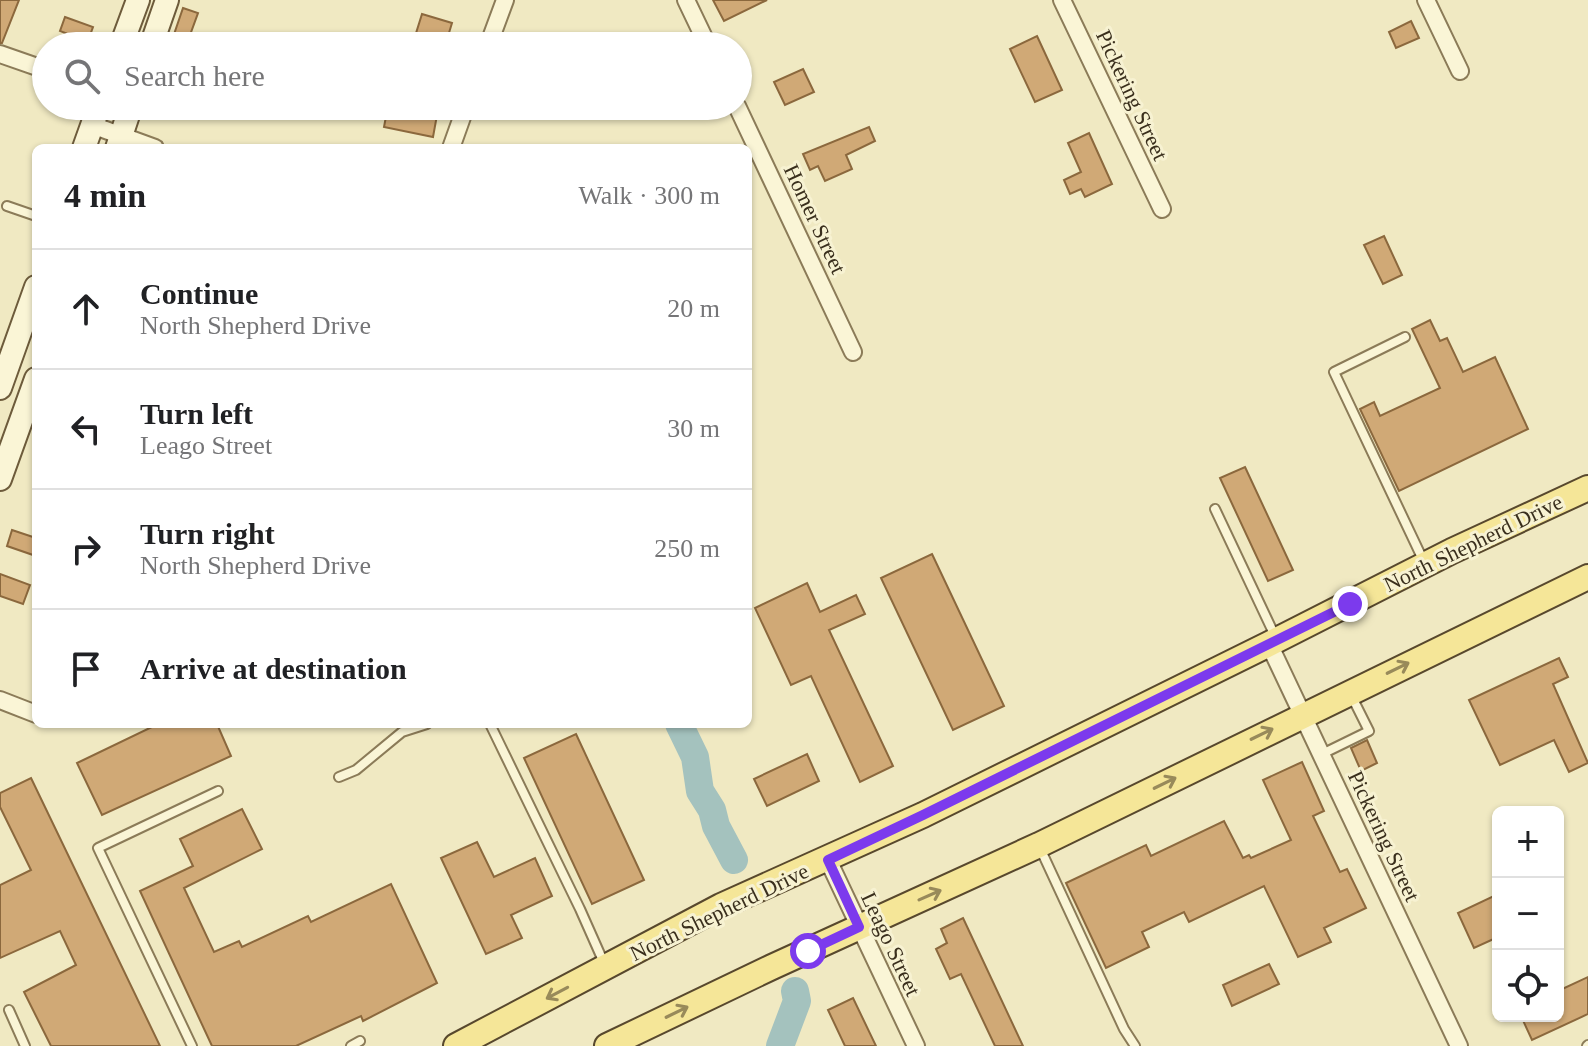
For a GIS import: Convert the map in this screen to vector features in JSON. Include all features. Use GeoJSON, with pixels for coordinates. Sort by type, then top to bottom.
{"type":"FeatureCollection","features":[{"type":"Feature","properties":{"kind":"main road"},"geometry":{"type":"LineString","coordinates":[[126,32],[138,0]]}},
{"type":"Feature","properties":{"kind":"main road"},"geometry":{"type":"LineString","coordinates":[[156,32],[167,0]]}},
{"type":"Feature","properties":{"kind":"main road"},"geometry":{"type":"LineString","coordinates":[[86,144],[94,120]]}},
{"type":"Feature","properties":{"kind":"main road"},"geometry":{"type":"LineString","coordinates":[[119,142],[126,120]]}},
{"type":"Feature","properties":{"kind":"main road"},"geometry":{"type":"LineString","coordinates":[[32,298],[3,380],[32,382]]}},
{"type":"Feature","properties":{"kind":"main road"},"geometry":{"type":"LineString","coordinates":[[0,479],[32,390]]}},
{"type":"Feature","properties":{"kind":"main road","name":"North Shepherd Drive"},"geometry":{"type":"LineString","coordinates":[[456,1046],[721,906],[828,860],[1425,564],[1588,488]]}},
{"type":"Feature","properties":{"kind":"main road"},"geometry":{"type":"LineString","coordinates":[[607,1046],[1039,845],[1588,577]]}},
{"type":"Feature","properties":{"kind":"street"},"geometry":{"type":"LineString","coordinates":[[493,32],[505,0]]}},
{"type":"Feature","properties":{"kind":"street"},"geometry":{"type":"LineString","coordinates":[[686,0],[701,32]]}},
{"type":"Feature","properties":{"kind":"street","name":"Pickering Street"},"geometry":{"type":"LineString","coordinates":[[1062,0],[1162,209]]}},
{"type":"Feature","properties":{"kind":"street"},"geometry":{"type":"LineString","coordinates":[[1426,0],[1460,71]]}},
{"type":"Feature","properties":{"kind":"street"},"geometry":{"type":"LineString","coordinates":[[0,54],[32,65]]}},
{"type":"Feature","properties":{"kind":"street"},"geometry":{"type":"LineString","coordinates":[[100,120],[119,142]]}},
{"type":"Feature","properties":{"kind":"street"},"geometry":{"type":"LineString","coordinates":[[452,144],[461,120]]}},
{"type":"Feature","properties":{"kind":"street","name":"Homer Street"},"geometry":{"type":"LineString","coordinates":[[744,120],[853,352]]}},
{"type":"Feature","properties":{"kind":"street","name":"Pickering Street"},"geometry":{"type":"LineString","coordinates":[[1273,642],[1302,714],[1459,1046]]}},
{"type":"Feature","properties":{"kind":"street"},"geometry":{"type":"LineString","coordinates":[[0,700],[32,712]]}},
{"type":"Feature","properties":{"kind":"street","name":"Leago Street"},"geometry":{"type":"LineString","coordinates":[[828,860],[916,1046]]}},
{"type":"Feature","properties":{"kind":"lane"},"geometry":{"type":"LineString","coordinates":[[7,206],[32,215]]}},
{"type":"Feature","properties":{"kind":"lane"},"geometry":{"type":"LineString","coordinates":[[1405,337],[1334,372],[1425,564]]}},
{"type":"Feature","properties":{"kind":"lane"},"geometry":{"type":"LineString","coordinates":[[1215,509],[1273,642]]}},
{"type":"Feature","properties":{"kind":"lane"},"geometry":{"type":"LineString","coordinates":[[1321,754],[1369,731],[1349,692]]}},
{"type":"Feature","properties":{"kind":"lane"},"geometry":{"type":"LineString","coordinates":[[339,777],[356,770],[402,732],[414,728]]}},
{"type":"Feature","properties":{"kind":"lane"},"geometry":{"type":"LineString","coordinates":[[492,728],[605,967]]}},
{"type":"Feature","properties":{"kind":"lane"},"geometry":{"type":"LineString","coordinates":[[192,1046],[98,848],[218,791]]}},
{"type":"Feature","properties":{"kind":"lane"},"geometry":{"type":"LineString","coordinates":[[1039,845],[1124,1029],[1135,1046]]}},
{"type":"Feature","properties":{"kind":"lane"},"geometry":{"type":"LineString","coordinates":[[9,1010],[25,1046]]}},
{"type":"Feature","properties":{"kind":"lane"},"geometry":{"type":"LineString","coordinates":[[351,1046],[360,1041]]}},
{"type":"Feature","properties":{"kind":"building"},"geometry":{"type":"Polygon","coordinates":[[[0,0],[19,0],[2,43],[0,43],[0,0]]]}},
{"type":"Feature","properties":{"kind":"building"},"geometry":{"type":"Polygon","coordinates":[[[713,0],[767,0],[724,21],[713,0]]]}},
{"type":"Feature","properties":{"kind":"building"},"geometry":{"type":"Polygon","coordinates":[[[183,8],[198,13],[191,32],[175,32],[183,8]]]}},
{"type":"Feature","properties":{"kind":"building"},"geometry":{"type":"Polygon","coordinates":[[[422,14],[452,23],[449,32],[416,32],[422,14]]]}},
{"type":"Feature","properties":{"kind":"building"},"geometry":{"type":"Polygon","coordinates":[[[65,17],[93,27],[91,32],[60,31],[65,17]]]}},
{"type":"Feature","properties":{"kind":"building"},"geometry":{"type":"Polygon","coordinates":[[[1411,21],[1419,38],[1396,48],[1389,32],[1411,21]]]}},
{"type":"Feature","properties":{"kind":"building"},"geometry":{"type":"Polygon","coordinates":[[[1037,36],[1062,90],[1035,102],[1010,49],[1037,36]]]}},
{"type":"Feature","properties":{"kind":"building"},"geometry":{"type":"Polygon","coordinates":[[[803,69],[814,92],[785,105],[774,82],[803,69]]]}},
{"type":"Feature","properties":{"kind":"building"},"geometry":{"type":"Polygon","coordinates":[[[385,120],[436,120],[433,137],[384,127],[385,120]]]}},
{"type":"Feature","properties":{"kind":"building"},"geometry":{"type":"Polygon","coordinates":[[[869,127],[875,141],[846,155],[852,169],[825,181],[818,166],[810,170],[803,154],[869,127]]]}},
{"type":"Feature","properties":{"kind":"building"},"geometry":{"type":"Polygon","coordinates":[[[1089,133],[1112,184],[1085,197],[1081,189],[1070,194],[1064,180],[1081,172],[1068,143],[1089,133]]]}},
{"type":"Feature","properties":{"kind":"building"},"geometry":{"type":"Polygon","coordinates":[[[1384,236],[1402,275],[1383,284],[1364,245],[1384,236]]]}},
{"type":"Feature","properties":{"kind":"building"},"geometry":{"type":"Polygon","coordinates":[[[1430,320],[1440,341],[1447,338],[1463,372],[1495,357],[1528,429],[1399,491],[1360,409],[1374,402],[1380,416],[1440,388],[1412,329],[1430,320]]]}},
{"type":"Feature","properties":{"kind":"building"},"geometry":{"type":"Polygon","coordinates":[[[1245,467],[1293,570],[1268,581],[1220,478],[1245,467]]]}},
{"type":"Feature","properties":{"kind":"building"},"geometry":{"type":"Polygon","coordinates":[[[12,530],[32,537],[32,555],[7,546],[12,530]]]}},
{"type":"Feature","properties":{"kind":"building"},"geometry":{"type":"Polygon","coordinates":[[[932,554],[1004,706],[953,730],[881,578],[932,554]]]}},
{"type":"Feature","properties":{"kind":"building"},"geometry":{"type":"Polygon","coordinates":[[[0,574],[30,585],[23,604],[0,596],[0,574]]]}},
{"type":"Feature","properties":{"kind":"building"},"geometry":{"type":"Polygon","coordinates":[[[807,583],[820,612],[856,595],[865,614],[829,630],[893,766],[860,782],[811,676],[791,685],[755,608],[807,583]]]}},
{"type":"Feature","properties":{"kind":"building"},"geometry":{"type":"Polygon","coordinates":[[[1559,658],[1568,677],[1553,684],[1588,763],[1569,772],[1554,740],[1500,765],[1469,700],[1559,658]]]}},
{"type":"Feature","properties":{"kind":"building"},"geometry":{"type":"Polygon","coordinates":[[[150,728],[219,728],[231,756],[102,815],[77,763],[150,728]]]}},
{"type":"Feature","properties":{"kind":"building"},"geometry":{"type":"Polygon","coordinates":[[[576,734],[644,880],[592,904],[524,758],[576,734]]]}},
{"type":"Feature","properties":{"kind":"building"},"geometry":{"type":"Polygon","coordinates":[[[1367,740],[1377,763],[1361,771],[1351,748],[1367,740]]]}},
{"type":"Feature","properties":{"kind":"building"},"geometry":{"type":"Polygon","coordinates":[[[807,754],[819,781],[767,806],[754,779],[807,754]]]}},
{"type":"Feature","properties":{"kind":"building"},"geometry":{"type":"Polygon","coordinates":[[[1302,762],[1324,811],[1313,816],[1340,872],[1347,869],[1366,908],[1324,928],[1331,942],[1298,957],[1264,886],[1189,922],[1184,912],[1142,932],[1149,947],[1106,968],[1066,883],[1146,845],[1151,856],[1224,821],[1243,858],[1249,855],[1251,858],[1291,840],[1263,780],[1302,762]]]}},
{"type":"Feature","properties":{"kind":"building"},"geometry":{"type":"Polygon","coordinates":[[[31,778],[160,1046],[51,1046],[24,992],[76,965],[60,931],[0,958],[0,885],[31,870],[0,807],[0,793],[31,778]]]}},
{"type":"Feature","properties":{"kind":"building"},"geometry":{"type":"Polygon","coordinates":[[[242,809],[262,849],[184,888],[214,952],[239,941],[242,947],[308,916],[311,922],[391,884],[437,983],[363,1021],[361,1016],[296,1046],[212,1046],[140,891],[193,866],[180,839],[242,809]]]}},
{"type":"Feature","properties":{"kind":"building"},"geometry":{"type":"Polygon","coordinates":[[[477,842],[494,877],[535,858],[552,896],[511,915],[522,938],[486,954],[441,858],[477,842]]]}},
{"type":"Feature","properties":{"kind":"building"},"geometry":{"type":"Polygon","coordinates":[[[1492,897],[1492,940],[1474,948],[1458,913],[1492,897]]]}},
{"type":"Feature","properties":{"kind":"building"},"geometry":{"type":"Polygon","coordinates":[[[963,918],[1023,1046],[995,1046],[961,974],[950,979],[936,949],[947,943],[941,929],[963,918]]]}},
{"type":"Feature","properties":{"kind":"building"},"geometry":{"type":"Polygon","coordinates":[[[1269,964],[1279,984],[1232,1006],[1223,985],[1269,964]]]}},
{"type":"Feature","properties":{"kind":"building"},"geometry":{"type":"Polygon","coordinates":[[[1588,977],[1588,1014],[1532,1040],[1524,1022],[1564,1022],[1564,988],[1588,977]]]}},
{"type":"Feature","properties":{"kind":"building"},"geometry":{"type":"Polygon","coordinates":[[[853,998],[876,1046],[845,1046],[828,1010],[853,998]]]}},
{"type":"Feature","properties":{"kind":"waterway"},"geometry":{"type":"LineString","coordinates":[[681,728],[695,757],[700,791],[734,860]]}},
{"type":"Feature","properties":{"kind":"waterway"},"geometry":{"type":"LineString","coordinates":[[780,1046],[797,1001],[795,991]]}},
{"type":"Feature","properties":{"kind":"route"},"geometry":{"type":"LineString","coordinates":[[808,951],[859,927],[828,860],[1350,604]]}}]}
